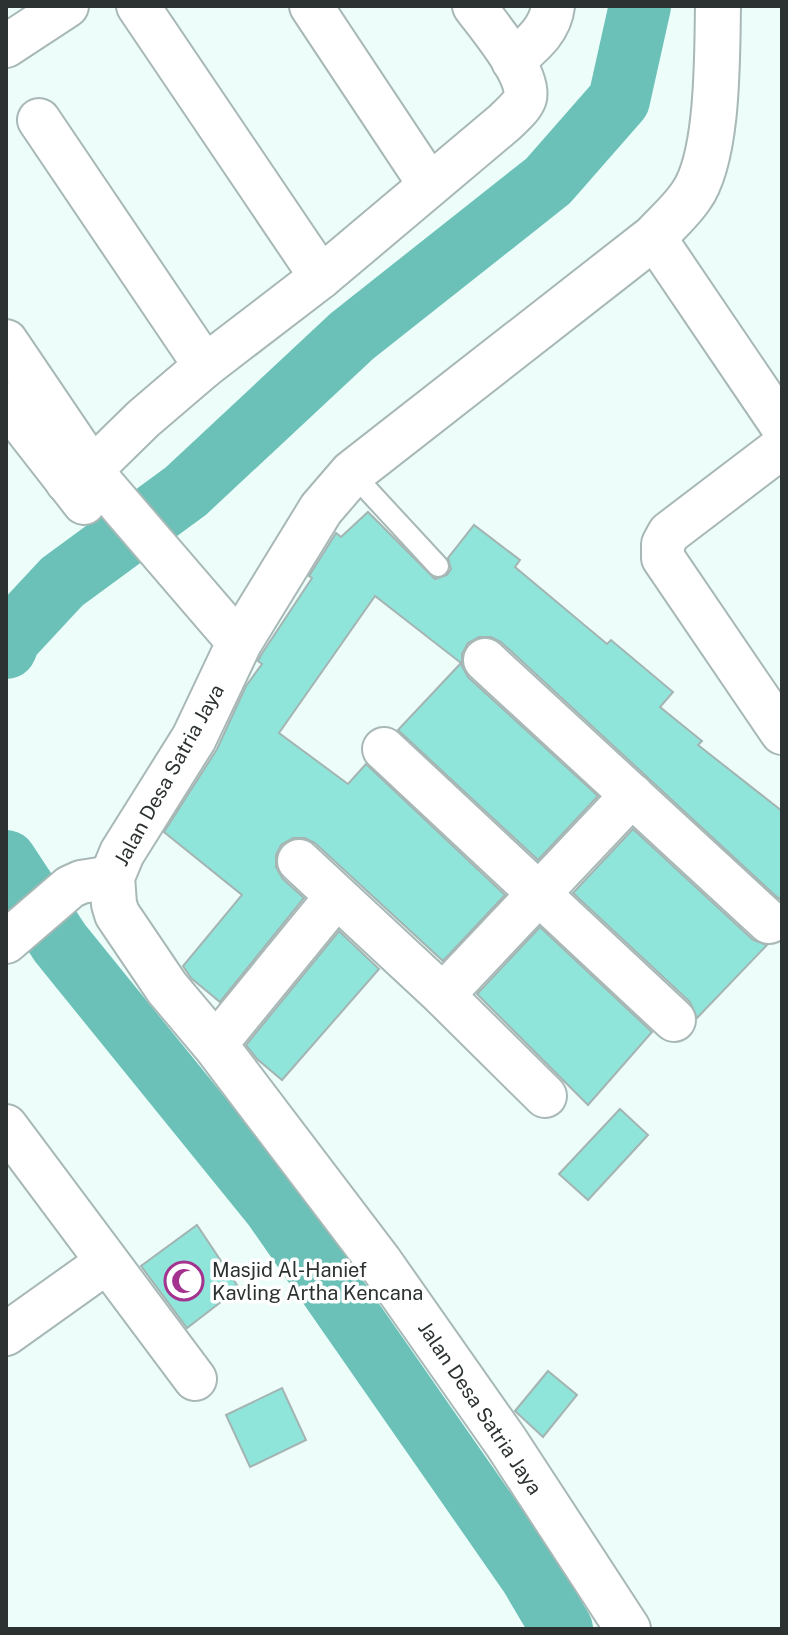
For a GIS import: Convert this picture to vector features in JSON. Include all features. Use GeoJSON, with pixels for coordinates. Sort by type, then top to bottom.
{"type":"FeatureCollection","features":[{"type":"Feature","properties":{"kind":"street"},"geometry":{"type":"LineString","coordinates":[[6,46],[67,6]]}},
{"type":"Feature","properties":{"kind":"street"},"geometry":{"type":"LineString","coordinates":[[138,6],[321,277]]}},
{"type":"Feature","properties":{"kind":"street"},"geometry":{"type":"LineString","coordinates":[[311,6],[429,184]]}},
{"type":"Feature","properties":{"kind":"street"},"geometry":{"type":"LineString","coordinates":[[88,486],[143,419],[205,366],[321,277],[505,122],[522,104],[526,86],[513,61],[474,6]]}},
{"type":"Feature","properties":{"kind":"street"},"geometry":{"type":"LineString","coordinates":[[513,61],[544,31],[551,19],[553,6]]}},
{"type":"Feature","properties":{"kind":"street","name":"Jalan Desa Satria Jaya"},"geometry":{"type":"LineString","coordinates":[[628,1629],[506,1442],[379,1261],[215,1045],[167,988],[117,914],[112,877],[122,853],[194,738],[232,659],[321,509],[352,473],[654,237],[692,195],[700,180],[711,132],[718,6]]}},
{"type":"Feature","properties":{"kind":"street"},"geometry":{"type":"LineString","coordinates":[[39,120],[205,366]]}},
{"type":"Feature","properties":{"kind":"street"},"geometry":{"type":"LineString","coordinates":[[654,237],[782,426]]}},
{"type":"Feature","properties":{"kind":"street"},"geometry":{"type":"LineString","coordinates":[[6,341],[88,486]]}},
{"type":"Feature","properties":{"kind":"street"},"geometry":{"type":"LineString","coordinates":[[6,403],[88,486],[232,659]]}},
{"type":"Feature","properties":{"kind":"street"},"geometry":{"type":"LineString","coordinates":[[782,447],[669,533],[662,551],[663,558],[782,733]]}},
{"type":"Feature","properties":{"kind":"street"},"geometry":{"type":"LineString","coordinates":[[485,660],[769,922]]}},
{"type":"Feature","properties":{"kind":"street"},"geometry":{"type":"LineString","coordinates":[[384,749],[674,1020]]}},
{"type":"Feature","properties":{"kind":"street"},"geometry":{"type":"LineString","coordinates":[[443,995],[632,795]]}},
{"type":"Feature","properties":{"kind":"street"},"geometry":{"type":"LineString","coordinates":[[299,861],[443,995],[545,1096]]}},
{"type":"Feature","properties":{"kind":"street"},"geometry":{"type":"LineString","coordinates":[[13,935],[70,887],[112,877]]}},
{"type":"Feature","properties":{"kind":"street"},"geometry":{"type":"LineString","coordinates":[[215,1045],[336,897]]}},
{"type":"Feature","properties":{"kind":"street"},"geometry":{"type":"LineString","coordinates":[[6,1126],[195,1379]]}},
{"type":"Feature","properties":{"kind":"street"},"geometry":{"type":"LineString","coordinates":[[6,1334],[107,1262]]}},
{"type":"Feature","properties":{"kind":"lane"},"geometry":{"type":"LineString","coordinates":[[352,473],[438,566]]}},
{"type":"Feature","properties":{"kind":"building"},"geometry":{"type":"Polygon","coordinates":[[[368,512],[435,579],[447,575],[451,569],[448,558],[474,525],[520,560],[515,567],[607,644],[611,640],[673,692],[660,707],[702,741],[698,745],[782,811],[782,895],[779,899],[501,642],[491,637],[479,637],[468,643],[462,654],[462,666],[468,677],[598,796],[538,860],[398,730],[461,663],[375,596],[279,733],[348,784],[366,764],[505,895],[443,961],[315,843],[305,838],[293,838],[281,845],[276,855],[276,867],[283,879],[304,898],[220,1002],[191,978],[183,966],[242,895],[164,832],[217,749],[246,686],[262,664],[258,661],[261,655],[312,578],[309,576],[336,533],[341,537],[368,512]]]}},
{"type":"Feature","properties":{"kind":"building"},"geometry":{"type":"Polygon","coordinates":[[[633,829],[753,940],[767,945],[697,1018],[690,1002],[573,893],[633,829]]]}},
{"type":"Feature","properties":{"kind":"building"},"geometry":{"type":"Polygon","coordinates":[[[540,927],[652,1032],[588,1105],[477,994],[540,927]]]}},
{"type":"Feature","properties":{"kind":"building"},"geometry":{"type":"Polygon","coordinates":[[[339,931],[379,969],[282,1080],[246,1045],[339,931]]]}},
{"type":"Feature","properties":{"kind":"building"},"geometry":{"type":"Polygon","coordinates":[[[620,1109],[648,1135],[588,1200],[559,1174],[620,1109]]]}},
{"type":"Feature","properties":{"kind":"building","name":"Masjid Al-Hanief Kavling Artha Kencana"},"geometry":{"type":"Polygon","coordinates":[[[197,1225],[239,1288],[187,1328],[141,1266],[197,1225]]]}},
{"type":"Feature","properties":{"kind":"building"},"geometry":{"type":"Polygon","coordinates":[[[548,1371],[577,1395],[543,1437],[515,1411],[548,1371]]]}},
{"type":"Feature","properties":{"kind":"building"},"geometry":{"type":"Polygon","coordinates":[[[282,1388],[306,1440],[250,1467],[226,1415],[282,1388]]]}},
{"type":"Feature","properties":{"kind":"waterway"},"geometry":{"type":"LineString","coordinates":[[6,648],[10,638],[62,582],[186,491],[352,336],[548,181],[619,100],[640,6]]}},
{"type":"Feature","properties":{"kind":"waterway"},"geometry":{"type":"LineString","coordinates":[[6,861],[60,943],[274,1207],[530,1575],[562,1629]]}},
{"type":"Feature","properties":{"kind":"place","name":"Masjid Al-Hanief Kavling Artha Kencana"},"geometry":{"type":"Point","coordinates":[184,1281]}}]}
